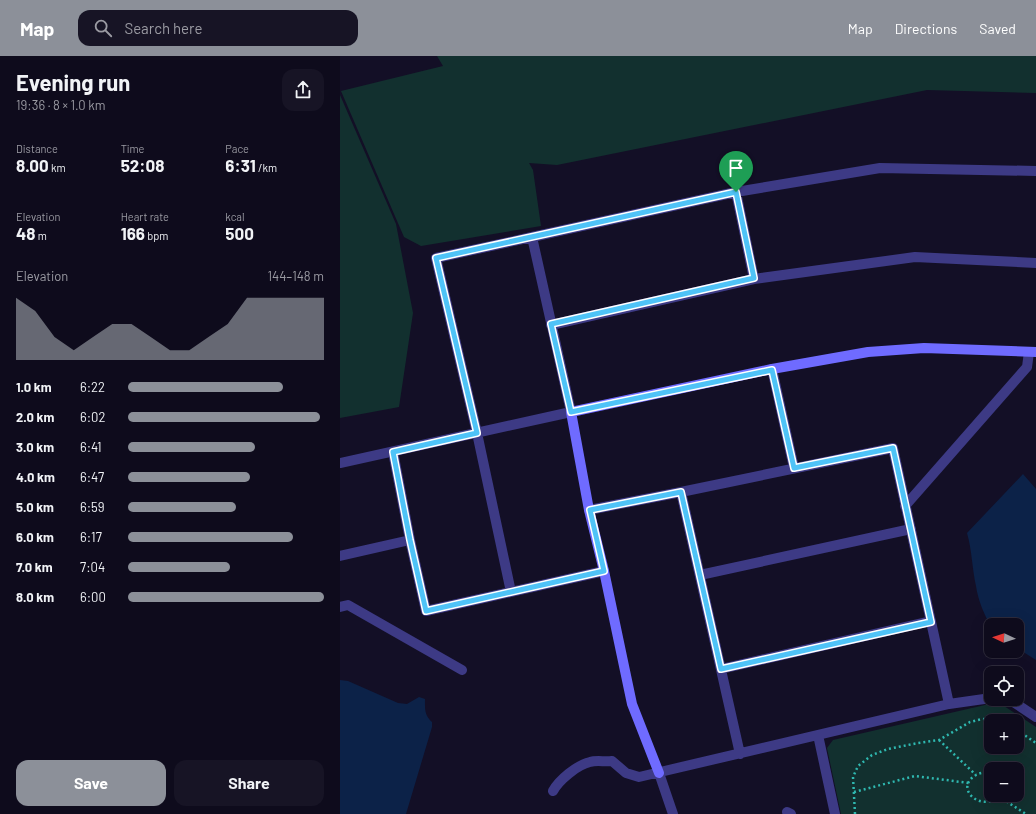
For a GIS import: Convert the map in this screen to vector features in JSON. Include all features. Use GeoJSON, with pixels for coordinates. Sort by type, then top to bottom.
{"type":"FeatureCollection","features":[{"type":"Feature","properties":{"kind":"street"},"geometry":{"type":"LineString","coordinates":[[511,592],[477,433],[436,258],[736,192],[880,168],[1036,171]]}},
{"type":"Feature","properties":{"kind":"street"},"geometry":{"type":"LineString","coordinates":[[736,192],[754,278]]}},
{"type":"Feature","properties":{"kind":"street"},"geometry":{"type":"LineString","coordinates":[[532,237],[571,412],[590,510],[632,704],[659,773],[673,814]]}},
{"type":"Feature","properties":{"kind":"street"},"geometry":{"type":"LineString","coordinates":[[551,324],[754,278],[914,257],[1036,263]]}},
{"type":"Feature","properties":{"kind":"street"},"geometry":{"type":"LineString","coordinates":[[340,463],[571,412],[772,370],[868,352],[924,348],[1033,352],[1027,367],[906,506]]}},
{"type":"Feature","properties":{"kind":"street"},"geometry":{"type":"LineString","coordinates":[[772,370],[794,468]]}},
{"type":"Feature","properties":{"kind":"street"},"geometry":{"type":"LineString","coordinates":[[590,510],[893,448],[949,704]]}},
{"type":"Feature","properties":{"kind":"street"},"geometry":{"type":"LineString","coordinates":[[393,452],[410,540],[426,611],[604,571]]}},
{"type":"Feature","properties":{"kind":"street"},"geometry":{"type":"LineString","coordinates":[[681,492],[740,754]]}},
{"type":"Feature","properties":{"kind":"street"},"geometry":{"type":"LineString","coordinates":[[700,575],[911,529]]}},
{"type":"Feature","properties":{"kind":"street"},"geometry":{"type":"LineString","coordinates":[[340,556],[410,540]]}},
{"type":"Feature","properties":{"kind":"street"},"geometry":{"type":"LineString","coordinates":[[340,607],[348,605],[462,670]]}},
{"type":"Feature","properties":{"kind":"street"},"geometry":{"type":"LineString","coordinates":[[721,669],[931,622]]}},
{"type":"Feature","properties":{"kind":"street"},"geometry":{"type":"LineString","coordinates":[[553,791],[557,784],[574,769],[589,762],[612,762],[626,773],[639,777],[949,704],[984,699]]}},
{"type":"Feature","properties":{"kind":"street"},"geometry":{"type":"LineString","coordinates":[[1020,706],[1036,717]]}},
{"type":"Feature","properties":{"kind":"street"},"geometry":{"type":"LineString","coordinates":[[818,735],[835,814]]}},
{"type":"Feature","properties":{"kind":"path"},"geometry":{"type":"LineString","coordinates":[[855,814],[853,776],[858,766],[872,755],[911,744],[939,740],[970,722],[984,719]]}},
{"type":"Feature","properties":{"kind":"path"},"geometry":{"type":"LineString","coordinates":[[1024,735],[1036,743]]}},
{"type":"Feature","properties":{"kind":"path"},"geometry":{"type":"LineString","coordinates":[[939,740],[976,775]]}},
{"type":"Feature","properties":{"kind":"path"},"geometry":{"type":"LineString","coordinates":[[984,772],[973,776],[969,783],[969,796],[976,803],[981,805],[992,802]]}},
{"type":"Feature","properties":{"kind":"path"},"geometry":{"type":"LineString","coordinates":[[854,792],[916,776],[969,783]]}},
{"type":"Feature","properties":{"kind":"path"},"geometry":{"type":"LineString","coordinates":[[1007,802],[1025,814]]}},
{"type":"Feature","properties":{"kind":"green space"},"geometry":{"type":"Polygon","coordinates":[[[437,56],[1036,56],[1036,93],[927,90],[557,165],[529,163],[533,170],[541,226],[421,246],[404,237],[341,91],[443,66],[437,56]]]}},
{"type":"Feature","properties":{"kind":"green space"},"geometry":{"type":"Polygon","coordinates":[[[340,95],[396,224],[413,313],[399,407],[340,418],[340,95]]]}},
{"type":"Feature","properties":{"kind":"green space"},"geometry":{"type":"Polygon","coordinates":[[[984,705],[1004,706],[1016,714],[984,714],[984,754],[1024,754],[1024,719],[1036,727],[1036,814],[841,814],[827,748],[833,740],[984,705]]]}},
{"type":"Feature","properties":{"kind":"water"},"geometry":{"type":"Polygon","coordinates":[[[1023,474],[1036,489],[1036,660],[1024,652],[1024,618],[987,618],[978,596],[967,533],[1023,474]]]}},
{"type":"Feature","properties":{"kind":"water"},"geometry":{"type":"Polygon","coordinates":[[[340,680],[348,681],[398,703],[407,704],[419,697],[425,699],[426,711],[432,722],[432,727],[406,814],[340,814],[340,680]]]}},
{"type":"Feature","properties":{"kind":"route"},"geometry":{"type":"LineString","coordinates":[[736,192],[754,278],[551,324],[571,412],[772,370],[794,468],[893,448],[931,622],[721,669],[681,492],[590,510],[604,571],[426,611],[410,540],[393,452],[477,433],[436,258],[736,192]]}}]}
